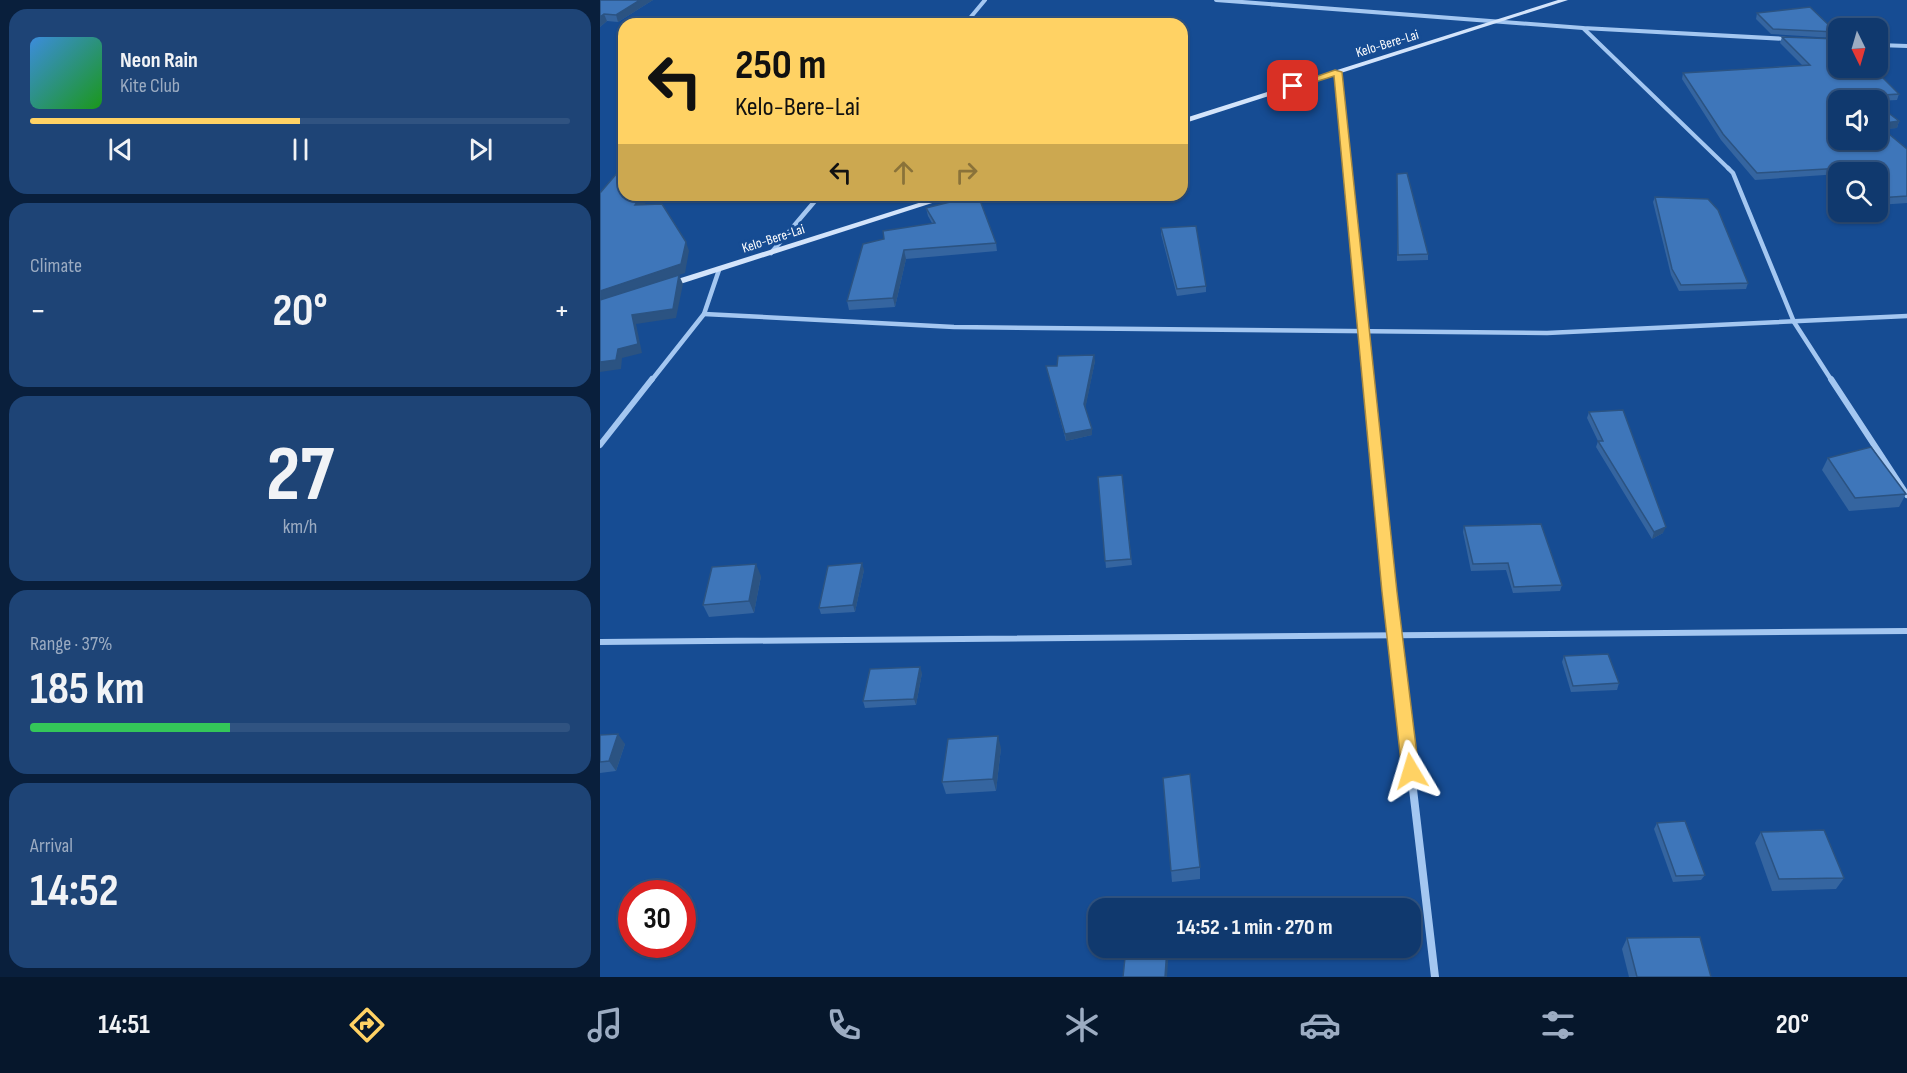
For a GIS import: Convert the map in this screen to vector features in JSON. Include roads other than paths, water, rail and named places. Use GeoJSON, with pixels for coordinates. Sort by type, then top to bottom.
{"type":"FeatureCollection","features":[{"type":"Feature","properties":{"kind":"main road","name":"Kelo-Bere-Lai"},"geometry":{"type":"LineString","coordinates":[[1188,120],[1565,0]]}},
{"type":"Feature","properties":{"kind":"main road","name":"Kelo-Bere-Lai"},"geometry":{"type":"LineString","coordinates":[[654,289],[934,201]]}},
{"type":"Feature","properties":{"kind":"street"},"geometry":{"type":"LineString","coordinates":[[969,18],[985,0]]}},
{"type":"Feature","properties":{"kind":"street"},"geometry":{"type":"LineString","coordinates":[[1216,0],[1506,20],[1583,28],[1792,40]]}},
{"type":"Feature","properties":{"kind":"street"},"geometry":{"type":"LineString","coordinates":[[1583,28],[1733,173],[1794,322],[1907,495]]}},
{"type":"Feature","properties":{"kind":"street"},"geometry":{"type":"LineString","coordinates":[[1888,45],[1907,46]]}},
{"type":"Feature","properties":{"kind":"street"},"geometry":{"type":"LineString","coordinates":[[1338,72],[1394,634],[1436,977]]}},
{"type":"Feature","properties":{"kind":"street"},"geometry":{"type":"LineString","coordinates":[[771,253],[815,201]]}},
{"type":"Feature","properties":{"kind":"street"},"geometry":{"type":"LineString","coordinates":[[600,445],[704,314],[719,270]]}},
{"type":"Feature","properties":{"kind":"street"},"geometry":{"type":"LineString","coordinates":[[704,314],[954,327],[1547,333],[1907,316]]}},
{"type":"Feature","properties":{"kind":"street"},"geometry":{"type":"LineString","coordinates":[[600,642],[1907,631]]}}]}
